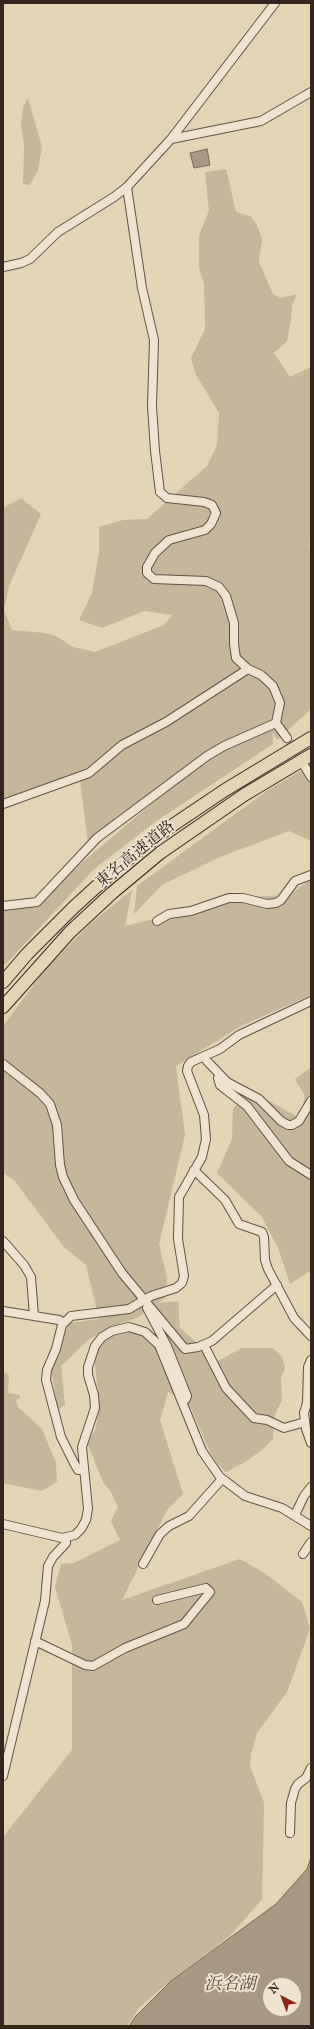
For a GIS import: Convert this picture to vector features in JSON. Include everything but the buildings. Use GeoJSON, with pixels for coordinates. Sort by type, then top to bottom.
{"type":"FeatureCollection","features":[{"type":"Feature","properties":{"kind":"highway","name":"東名高速道路"},"geometry":{"type":"LineString","coordinates":[[3,982],[27,954],[74,907],[119,866],[167,829],[311,737]]}},
{"type":"Feature","properties":{"kind":"highway","name":"東名高速道路"},"geometry":{"type":"LineString","coordinates":[[3,1006],[70,932],[112,893],[160,853],[244,796],[311,755]]}},
{"type":"Feature","properties":{"kind":"street"},"geometry":{"type":"LineString","coordinates":[[5,265],[30,259],[58,232],[127,187],[171,139],[275,3]]}},
{"type":"Feature","properties":{"kind":"street"},"geometry":{"type":"LineString","coordinates":[[171,139],[191,137],[261,121],[311,92]]}},
{"type":"Feature","properties":{"kind":"street"},"geometry":{"type":"LineString","coordinates":[[127,187],[142,288],[154,340],[152,406],[154,451],[160,492],[167,498],[204,502],[212,505],[216,513],[211,524],[205,530],[169,540],[155,553],[148,567],[148,573],[154,579],[206,581],[219,587],[226,596],[234,623],[236,658],[248,669],[261,675],[273,686],[280,703],[276,723],[287,738]]}},
{"type":"Feature","properties":{"kind":"street"},"geometry":{"type":"LineString","coordinates":[[3,804],[89,773],[122,745],[166,722],[248,669]]}},
{"type":"Feature","properties":{"kind":"street"},"geometry":{"type":"LineString","coordinates":[[3,906],[37,902],[97,838],[207,756],[224,746],[276,723]]}},
{"type":"Feature","properties":{"kind":"street"},"geometry":{"type":"LineString","coordinates":[[305,767],[311,777]]}},
{"type":"Feature","properties":{"kind":"street"},"geometry":{"type":"LineString","coordinates":[[156,921],[169,914],[191,911],[229,898],[243,898],[268,904],[276,903],[281,900],[295,881],[311,875]]}},
{"type":"Feature","properties":{"kind":"street"},"geometry":{"type":"LineString","coordinates":[[83,1470],[78,1470],[64,1442],[46,1380],[47,1370],[56,1349],[63,1322],[71,1316],[129,1309],[144,1300],[176,1288],[183,1279],[178,1244],[178,1202],[181,1191],[204,1151],[206,1133],[202,1109],[187,1069],[191,1062],[220,1049],[239,1035],[311,1001]]}},
{"type":"Feature","properties":{"kind":"street"},"geometry":{"type":"LineString","coordinates":[[204,1056],[220,1076],[232,1086],[259,1099],[281,1121],[288,1125],[299,1122],[311,1101]]}},
{"type":"Feature","properties":{"kind":"street"},"geometry":{"type":"LineString","coordinates":[[3,1064],[40,1093],[50,1104],[56,1118],[60,1165],[68,1189],[112,1259],[185,1350],[190,1350],[204,1345],[217,1338],[277,1285]]}},
{"type":"Feature","properties":{"kind":"street"},"geometry":{"type":"LineString","coordinates":[[220,1076],[218,1078],[220,1085],[246,1106],[289,1161],[311,1175]]}},
{"type":"Feature","properties":{"kind":"street"},"geometry":{"type":"LineString","coordinates":[[194,1170],[225,1200],[239,1224],[245,1227],[258,1229],[262,1232],[264,1237],[267,1264],[294,1318],[311,1336]]}},
{"type":"Feature","properties":{"kind":"street"},"geometry":{"type":"LineString","coordinates":[[3,1241],[24,1265],[31,1277],[34,1316]]}},
{"type":"Feature","properties":{"kind":"street"},"geometry":{"type":"LineString","coordinates":[[144,1300],[150,1316],[167,1346],[187,1396],[186,1399],[182,1401]]}},
{"type":"Feature","properties":{"kind":"street"},"geometry":{"type":"LineString","coordinates":[[3,1311],[60,1320],[63,1322]]}},
{"type":"Feature","properties":{"kind":"street"},"geometry":{"type":"LineString","coordinates":[[3,1524],[58,1538],[66,1538],[75,1535],[81,1529],[87,1515],[88,1504],[83,1470],[82,1447],[96,1408],[88,1375],[88,1367],[95,1346],[107,1334],[117,1329],[129,1328],[140,1330],[151,1336],[162,1351],[202,1451],[213,1469],[222,1479],[245,1496],[294,1515],[311,1526]]}},
{"type":"Feature","properties":{"kind":"street"},"geometry":{"type":"LineString","coordinates":[[204,1345],[227,1390],[254,1418],[270,1420],[284,1428],[305,1422]]}},
{"type":"Feature","properties":{"kind":"street"},"geometry":{"type":"LineString","coordinates":[[311,1360],[308,1367],[307,1403],[304,1412],[305,1422],[311,1443]]}},
{"type":"Feature","properties":{"kind":"street"},"geometry":{"type":"LineString","coordinates":[[143,1564],[160,1534],[169,1526],[189,1516],[222,1479]]}},
{"type":"Feature","properties":{"kind":"street"},"geometry":{"type":"LineString","coordinates":[[294,1515],[302,1498],[311,1487]]}},
{"type":"Feature","properties":{"kind":"street"},"geometry":{"type":"LineString","coordinates":[[3,1776],[46,1595],[48,1566],[53,1557],[66,1543],[66,1538]]}},
{"type":"Feature","properties":{"kind":"street"},"geometry":{"type":"LineString","coordinates":[[303,1554],[311,1542]]}},
{"type":"Feature","properties":{"kind":"street"},"geometry":{"type":"LineString","coordinates":[[35,1641],[85,1666],[93,1666],[119,1650],[184,1624],[210,1592],[206,1588],[157,1600]]}},
{"type":"Feature","properties":{"kind":"street"},"geometry":{"type":"LineString","coordinates":[[290,1833],[291,1803],[295,1789],[298,1784],[306,1778],[311,1768]]}},
{"type":"Feature","properties":{"kind":"shaded area"},"geometry":{"type":"Polygon","coordinates":[[[28,98],[42,147],[38,170],[30,185],[23,184],[24,146],[21,124],[23,107],[28,98]]]}},
{"type":"Feature","properties":{"kind":"shaded area"},"geometry":{"type":"Polygon","coordinates":[[[226,169],[236,212],[250,216],[257,225],[262,240],[259,262],[273,294],[281,298],[297,294],[292,305],[287,341],[274,353],[290,377],[311,367],[311,542],[309,544],[311,552],[311,709],[277,740],[273,733],[273,744],[155,822],[93,870],[3,967],[3,910],[45,894],[188,773],[159,787],[116,817],[88,843],[79,773],[3,800],[3,508],[21,498],[41,514],[9,586],[4,610],[12,630],[45,633],[58,637],[73,647],[95,652],[164,625],[172,615],[144,611],[102,628],[79,620],[92,593],[99,553],[99,527],[123,520],[147,519],[207,466],[217,445],[219,413],[196,375],[191,358],[205,329],[204,283],[199,268],[199,235],[209,211],[205,172],[226,169]]]}},
{"type":"Feature","properties":{"kind":"shaded area"},"geometry":{"type":"Polygon","coordinates":[[[311,765],[311,841],[289,831],[220,857],[162,885],[134,914],[137,886],[268,790],[311,765]]]}},
{"type":"Feature","properties":{"kind":"shaded area"},"geometry":{"type":"Polygon","coordinates":[[[311,879],[311,995],[241,1026],[176,1066],[185,1135],[159,1244],[167,1278],[165,1298],[158,1303],[178,1301],[180,1328],[218,1361],[242,1348],[273,1348],[282,1357],[285,1368],[281,1378],[282,1400],[274,1417],[273,1439],[262,1450],[245,1462],[226,1472],[217,1463],[210,1452],[189,1404],[168,1392],[160,1420],[183,1494],[167,1510],[122,1600],[240,1559],[266,1574],[302,1602],[310,1629],[287,1692],[257,1733],[251,1754],[250,1766],[264,1803],[262,1899],[230,1936],[165,1985],[140,2007],[127,2026],[3,2026],[3,1837],[72,1750],[72,1645],[55,1587],[61,1564],[74,1563],[120,1540],[111,1521],[118,1507],[111,1492],[103,1482],[87,1442],[96,1429],[99,1401],[94,1356],[98,1345],[116,1334],[135,1330],[159,1344],[151,1308],[137,1318],[110,1327],[89,1339],[61,1366],[65,1405],[58,1410],[51,1369],[69,1323],[99,1319],[86,1265],[64,1247],[14,1180],[3,1173],[3,1026],[47,967],[90,924],[132,890],[125,926],[246,897],[290,895],[311,879]]]}},
{"type":"Feature","properties":{"kind":"shaded area"},"geometry":{"type":"Polygon","coordinates":[[[311,1067],[311,1273],[308,1272],[290,1284],[278,1248],[262,1217],[217,1173],[232,1139],[233,1108],[251,1091],[300,1118],[305,1096],[295,1079],[311,1067]]]}},
{"type":"Feature","properties":{"kind":"shaded area"},"geometry":{"type":"Polygon","coordinates":[[[3,1372],[9,1375],[8,1393],[20,1395],[20,1398],[16,1400],[18,1407],[42,1429],[56,1463],[57,1482],[42,1491],[3,1483],[3,1372]]]}},
{"type":"Feature","properties":{"kind":"water"},"geometry":{"type":"Polygon","coordinates":[[[207,149],[210,165],[194,168],[190,153],[207,149]]]}},
{"type":"Feature","properties":{"kind":"water","name":"浜名湖"},"geometry":{"type":"Polygon","coordinates":[[[311,1857],[311,2026],[129,2026],[136,2016],[171,1981],[276,1904],[307,1869],[311,1857]]]}},
{"type":"Feature","properties":{"kind":"tunnel"},"geometry":{"type":"LineString","coordinates":[[287,738],[303,765]]}}]}
